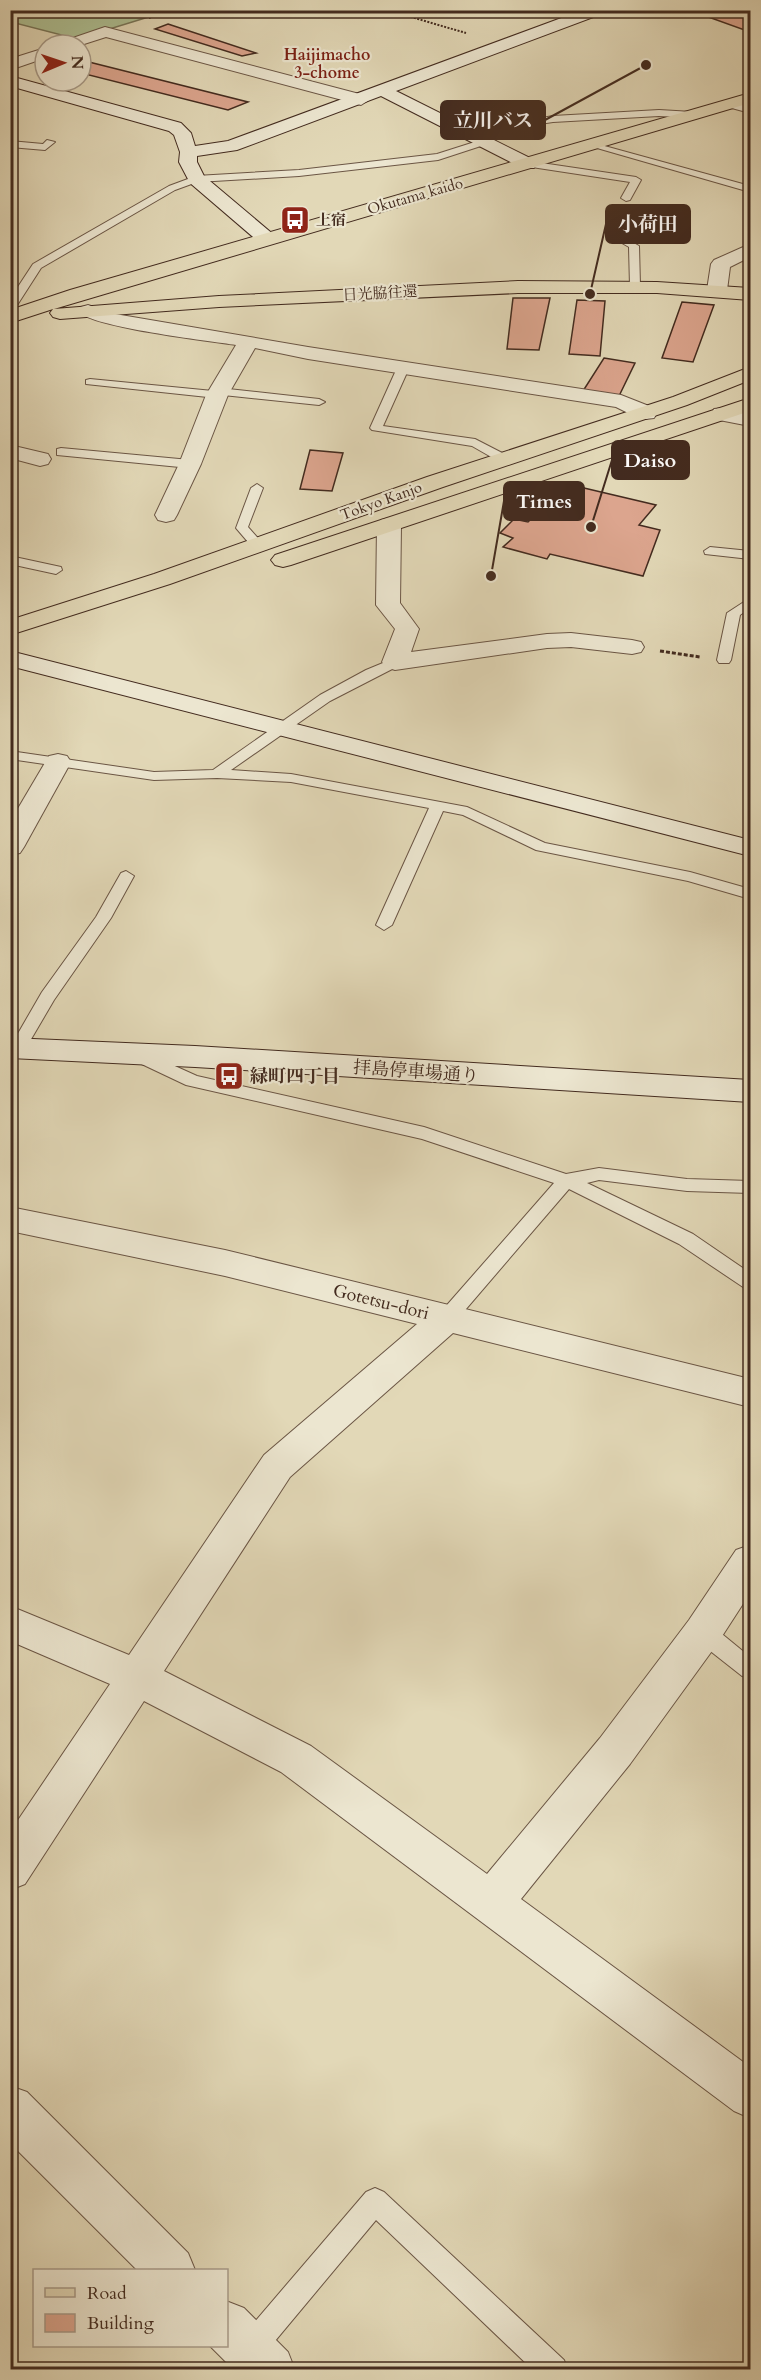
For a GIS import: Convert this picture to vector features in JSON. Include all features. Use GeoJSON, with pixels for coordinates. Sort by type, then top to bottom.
{"type":"FeatureCollection","features":[{"type":"Feature","properties":{"kind":"main road","name":"Okutama kaido"},"geometry":{"type":"LineString","coordinates":[[10,317],[77,294],[267,238],[593,144],[745,103]]}},
{"type":"Feature","properties":{"kind":"main road","name":"日光脇往還"},"geometry":{"type":"LineString","coordinates":[[10,317],[437,290],[544,286],[634,286],[750,294]]}},
{"type":"Feature","properties":{"kind":"main road","name":"Tokyo Kanjo"},"geometry":{"type":"LineString","coordinates":[[10,628],[259,546],[504,459],[646,412],[750,373]]}},
{"type":"Feature","properties":{"kind":"main road","name":"Tokyo Kanjo"},"geometry":{"type":"LineString","coordinates":[[10,651],[750,404]]}},
{"type":"Feature","properties":{"kind":"street"},"geometry":{"type":"LineString","coordinates":[[189,152],[231,146],[361,100],[591,11]]}},
{"type":"Feature","properties":{"kind":"street"},"geometry":{"type":"LineString","coordinates":[[93,36],[105,32],[361,100]]}},
{"type":"Feature","properties":{"kind":"street"},"geometry":{"type":"LineString","coordinates":[[10,65],[33,57]]}},
{"type":"Feature","properties":{"kind":"street"},"geometry":{"type":"LineString","coordinates":[[10,81],[160,121],[182,133],[189,152],[188,162],[196,179],[267,238]]}},
{"type":"Feature","properties":{"kind":"street"},"geometry":{"type":"LineString","coordinates":[[384,91],[528,164]]}},
{"type":"Feature","properties":{"kind":"street"},"geometry":{"type":"LineString","coordinates":[[717,290],[721,264],[750,250]]}},
{"type":"Feature","properties":{"kind":"street"},"geometry":{"type":"LineString","coordinates":[[88,311],[111,319],[308,353],[613,400],[646,412]]}},
{"type":"Feature","properties":{"kind":"street"},"geometry":{"type":"LineString","coordinates":[[166,515],[190,464],[218,393],[249,341]]}},
{"type":"Feature","properties":{"kind":"street"},"geometry":{"type":"LineString","coordinates":[[722,414],[750,420]]}},
{"type":"Feature","properties":{"kind":"street"},"geometry":{"type":"LineString","coordinates":[[10,451],[50,456]]}},
{"type":"Feature","properties":{"kind":"street"},"geometry":{"type":"LineString","coordinates":[[389,525],[388,605],[396,612],[407,629],[395,662],[547,640],[632,646]]}},
{"type":"Feature","properties":{"kind":"street"},"geometry":{"type":"LineString","coordinates":[[10,658],[750,848]]}},
{"type":"Feature","properties":{"kind":"street"},"geometry":{"type":"LineString","coordinates":[[10,847],[58,762]]}},
{"type":"Feature","properties":{"kind":"street","name":"拝島停車場通り"},"geometry":{"type":"LineString","coordinates":[[19,1042],[130,1052],[599,1084],[750,1091]]}},
{"type":"Feature","properties":{"kind":"street","name":"Gotetsu-dori"},"geometry":{"type":"LineString","coordinates":[[10,1220],[225,1263],[750,1393]]}},
{"type":"Feature","properties":{"kind":"street"},"geometry":{"type":"LineString","coordinates":[[10,1870],[277,1466],[447,1318]]}},
{"type":"Feature","properties":{"kind":"street"},"geometry":{"type":"LineString","coordinates":[[491,1903],[615,1751],[703,1632],[750,1561]]}},
{"type":"Feature","properties":{"kind":"street"},"geometry":{"type":"LineString","coordinates":[[10,1623],[139,1678],[296,1759],[750,2095]]}},
{"type":"Feature","properties":{"kind":"street"},"geometry":{"type":"LineString","coordinates":[[10,2109],[169,2269]]}},
{"type":"Feature","properties":{"kind":"lane"},"geometry":{"type":"LineString","coordinates":[[10,308],[38,266],[172,188],[196,179],[299,173],[429,158],[484,142],[517,125],[553,119],[647,114],[693,116]]}},
{"type":"Feature","properties":{"kind":"lane"},"geometry":{"type":"LineString","coordinates":[[10,144],[45,147],[50,142]]}},
{"type":"Feature","properties":{"kind":"lane"},"geometry":{"type":"LineString","coordinates":[[593,144],[750,189]]}},
{"type":"Feature","properties":{"kind":"lane"},"geometry":{"type":"LineString","coordinates":[[528,164],[636,180],[626,198]]}},
{"type":"Feature","properties":{"kind":"lane"},"geometry":{"type":"LineString","coordinates":[[620,210],[620,239],[634,246],[634,286]]}},
{"type":"Feature","properties":{"kind":"lane"},"geometry":{"type":"LineString","coordinates":[[403,368],[376,428],[475,443],[504,459]]}},
{"type":"Feature","properties":{"kind":"lane"},"geometry":{"type":"LineString","coordinates":[[90,382],[319,402]]}},
{"type":"Feature","properties":{"kind":"lane"},"geometry":{"type":"LineString","coordinates":[[50,456],[190,464]]}},
{"type":"Feature","properties":{"kind":"lane"},"geometry":{"type":"LineString","coordinates":[[257,488],[242,528],[259,546]]}},
{"type":"Feature","properties":{"kind":"lane"},"geometry":{"type":"LineString","coordinates":[[710,551],[750,555]]}},
{"type":"Feature","properties":{"kind":"lane"},"geometry":{"type":"LineString","coordinates":[[10,560],[56,570]]}},
{"type":"Feature","properties":{"kind":"lane"},"geometry":{"type":"LineString","coordinates":[[724,660],[734,613],[750,603]]}},
{"type":"Feature","properties":{"kind":"lane"},"geometry":{"type":"LineString","coordinates":[[217,774],[279,728],[363,676],[395,662]]}},
{"type":"Feature","properties":{"kind":"lane"},"geometry":{"type":"LineString","coordinates":[[10,755],[154,776],[217,774],[291,778],[438,805],[467,811],[541,847],[690,877],[750,894]]}},
{"type":"Feature","properties":{"kind":"lane"},"geometry":{"type":"LineString","coordinates":[[384,925],[438,805]]}},
{"type":"Feature","properties":{"kind":"lane"},"geometry":{"type":"LineString","coordinates":[[19,1042],[36,1010],[116,901],[126,876]]}},
{"type":"Feature","properties":{"kind":"lane"},"geometry":{"type":"LineString","coordinates":[[130,1052],[192,1082],[424,1133],[566,1180],[686,1239],[750,1282]]}},
{"type":"Feature","properties":{"kind":"lane"},"geometry":{"type":"LineString","coordinates":[[447,1318],[566,1180],[599,1174],[687,1185],[750,1187]]}},
{"type":"Feature","properties":{"kind":"lane"},"geometry":{"type":"LineString","coordinates":[[703,1632],[750,1669]]}},
{"type":"Feature","properties":{"kind":"lane"},"geometry":{"type":"LineString","coordinates":[[249,2348],[375,2201],[554,2370]]}},
{"type":"Feature","properties":{"kind":"path"},"geometry":{"type":"LineString","coordinates":[[387,10],[507,43]]}},
{"type":"Feature","properties":{"kind":"path"},"geometry":{"type":"LineString","coordinates":[[632,646],[724,660]]}},
{"type":"Feature","properties":{"kind":"green space"},"geometry":{"type":"Polygon","coordinates":[[[10,11],[168,11],[93,34],[54,33],[11,22],[10,11]]]}},
{"type":"Feature","properties":{"kind":"building"},"geometry":{"type":"Polygon","coordinates":[[[689,10],[726,10],[750,19],[750,32],[689,10]]]}},
{"type":"Feature","properties":{"kind":"building"},"geometry":{"type":"Polygon","coordinates":[[[168,24],[256,53],[242,56],[155,29],[168,24]]]}},
{"type":"Feature","properties":{"kind":"building"},"geometry":{"type":"Polygon","coordinates":[[[93,63],[248,102],[228,110],[93,76],[93,63]]]}},
{"type":"Feature","properties":{"kind":"building"},"geometry":{"type":"Polygon","coordinates":[[[513,298],[550,298],[539,350],[507,349],[513,298]]]}},
{"type":"Feature","properties":{"kind":"building"},"geometry":{"type":"Polygon","coordinates":[[[577,300],[605,301],[600,356],[569,354],[577,300]]]}},
{"type":"Feature","properties":{"kind":"building"},"geometry":{"type":"Polygon","coordinates":[[[682,302],[714,305],[693,362],[662,358],[682,302]]]}},
{"type":"Feature","properties":{"kind":"building"},"geometry":{"type":"Polygon","coordinates":[[[604,358],[635,363],[619,396],[583,391],[604,358]]]}},
{"type":"Feature","properties":{"kind":"building"},"geometry":{"type":"Polygon","coordinates":[[[310,450],[343,453],[332,491],[300,489],[310,450]]]}},
{"type":"Feature","properties":{"kind":"building"},"geometry":{"type":"Polygon","coordinates":[[[567,484],[656,505],[639,525],[660,530],[643,576],[550,554],[547,559],[503,547],[513,538],[500,533],[514,519],[528,522],[567,484]]]}},
{"type":"Feature","properties":{"kind":"place","name":"立川バス"},"geometry":{"type":"Point","coordinates":[646,65]}},
{"type":"Feature","properties":{"kind":"place","name":"上宿"},"geometry":{"type":"Point","coordinates":[295,220]}},
{"type":"Feature","properties":{"kind":"place","name":"小荷田"},"geometry":{"type":"Point","coordinates":[590,294]}},
{"type":"Feature","properties":{"kind":"place","name":"Daiso"},"geometry":{"type":"Point","coordinates":[591,527]}},
{"type":"Feature","properties":{"kind":"place","name":"Times"},"geometry":{"type":"Point","coordinates":[491,576]}},
{"type":"Feature","properties":{"kind":"place","name":"緑町四丁目"},"geometry":{"type":"Point","coordinates":[229,1076]}},
{"type":"Feature","properties":{"kind":"district","name":"Haijimacho 3-chome"},"geometry":{"type":"Point","coordinates":[327,64]}}]}
